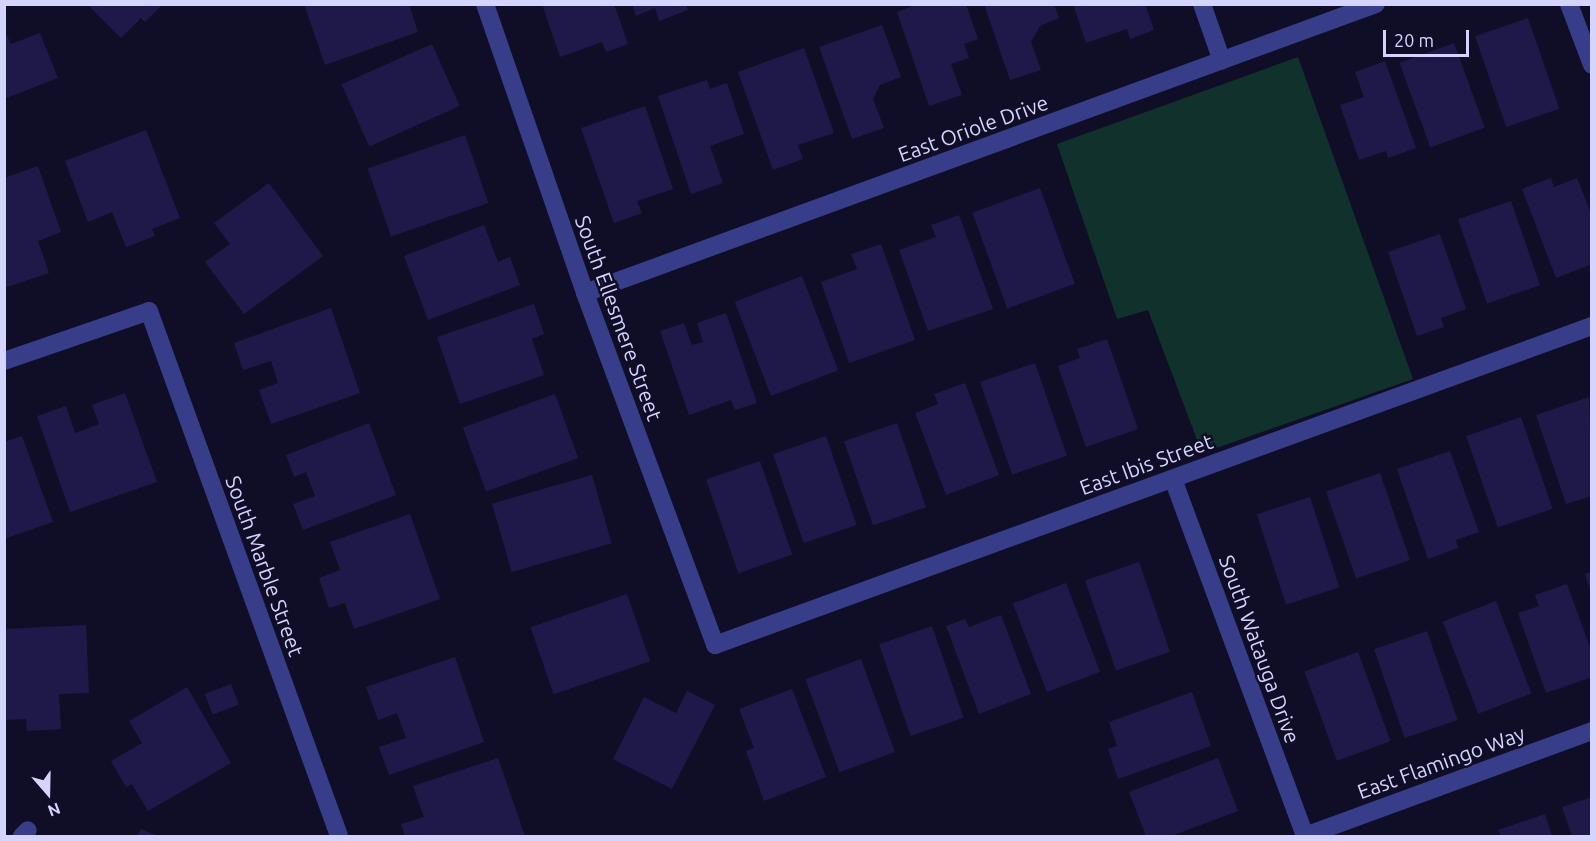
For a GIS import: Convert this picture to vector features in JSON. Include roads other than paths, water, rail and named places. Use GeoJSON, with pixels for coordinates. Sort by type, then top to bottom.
{"type":"FeatureCollection","features":[{"type":"Feature","properties":{"kind":"street","name":"South Ellesmere Street"},"geometry":{"type":"LineString","coordinates":[[485,4],[585,293],[715,645]]}},
{"type":"Feature","properties":{"kind":"street"},"geometry":{"type":"LineString","coordinates":[[1202,4],[1222,61]]}},
{"type":"Feature","properties":{"kind":"street","name":"East Oriole Drive"},"geometry":{"type":"LineString","coordinates":[[585,293],[1376,4]]}},
{"type":"Feature","properties":{"kind":"street"},"geometry":{"type":"LineString","coordinates":[[1569,4],[1592,65]]}},
{"type":"Feature","properties":{"kind":"street","name":"South Marble Street"},"geometry":{"type":"LineString","coordinates":[[4,361],[149,311],[339,837]]}},
{"type":"Feature","properties":{"kind":"street","name":"East Ibis Street"},"geometry":{"type":"LineString","coordinates":[[715,645],[1592,326]]}},
{"type":"Feature","properties":{"kind":"street","name":"South Watauga Drive"},"geometry":{"type":"LineString","coordinates":[[1173,478],[1305,836]]}},
{"type":"Feature","properties":{"kind":"street","name":"East Flamingo Way"},"geometry":{"type":"LineString","coordinates":[[1305,836],[1592,731]]}}]}
